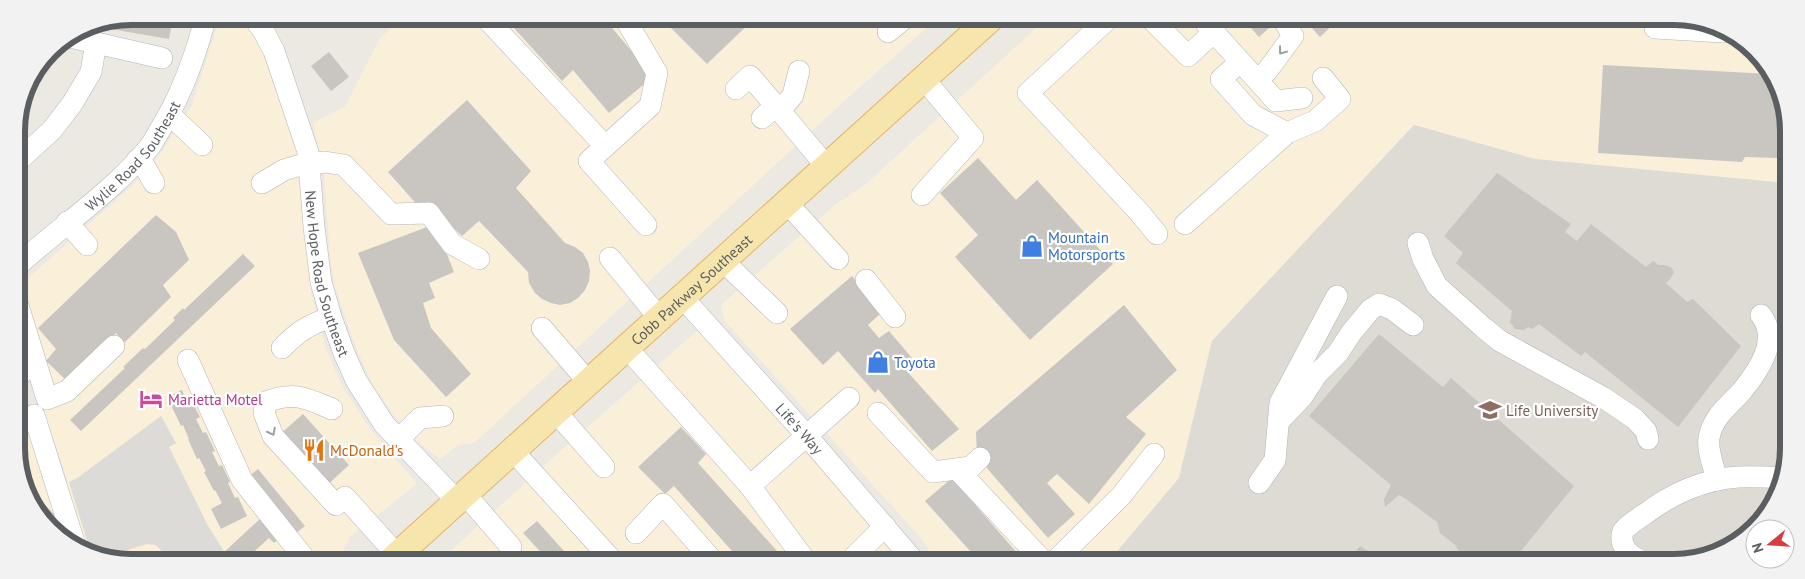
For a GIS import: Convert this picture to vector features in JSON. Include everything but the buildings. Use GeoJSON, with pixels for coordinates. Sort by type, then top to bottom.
{"type":"FeatureCollection","features":[{"type":"Feature","properties":{"kind":"main road","name":"Cobb Parkway Southeast"},"geometry":{"type":"LineString","coordinates":[[399,554],[660,320],[983,25]]}},
{"type":"Feature","properties":{"kind":"street","name":"Wylie Road Southeast"},"geometry":{"type":"LineString","coordinates":[[25,259],[106,190],[149,147],[182,91],[204,25]]}},
{"type":"Feature","properties":{"kind":"street","name":"New Hope Road Southeast"},"geometry":{"type":"LineString","coordinates":[[263,25],[274,51],[308,152],[321,282],[331,317],[356,380],[380,418],[398,440],[511,547]]}},
{"type":"Feature","properties":{"kind":"street"},"geometry":{"type":"LineString","coordinates":[[492,25],[605,146]]}},
{"type":"Feature","properties":{"kind":"street"},"geometry":{"type":"LineString","coordinates":[[628,25],[657,73],[650,106],[589,161],[646,225]]}},
{"type":"Feature","properties":{"kind":"street"},"geometry":{"type":"LineString","coordinates":[[888,32],[896,25]]}},
{"type":"Feature","properties":{"kind":"street"},"geometry":{"type":"LineString","coordinates":[[1102,25],[1028,93],[1157,234]]}},
{"type":"Feature","properties":{"kind":"street"},"geometry":{"type":"LineString","coordinates":[[1158,25],[1188,56],[1208,26],[1276,101],[1302,98]]}},
{"type":"Feature","properties":{"kind":"street"},"geometry":{"type":"LineString","coordinates":[[1257,80],[1267,71],[1294,36],[1287,25]]}},
{"type":"Feature","properties":{"kind":"street"},"geometry":{"type":"LineString","coordinates":[[1655,28],[1708,31]]}},
{"type":"Feature","properties":{"kind":"street"},"geometry":{"type":"LineString","coordinates":[[80,39],[162,58]]}},
{"type":"Feature","properties":{"kind":"street"},"geometry":{"type":"LineString","coordinates":[[25,155],[52,130],[72,104],[91,72],[96,43]]}},
{"type":"Feature","properties":{"kind":"street"},"geometry":{"type":"LineString","coordinates":[[1240,62],[1221,79],[1253,115],[1287,133]]}},
{"type":"Feature","properties":{"kind":"street"},"geometry":{"type":"LineString","coordinates":[[773,112],[793,95],[799,71]]}},
{"type":"Feature","properties":{"kind":"street"},"geometry":{"type":"LineString","coordinates":[[736,89],[750,76],[773,112],[827,167]]}},
{"type":"Feature","properties":{"kind":"street"},"geometry":{"type":"LineString","coordinates":[[1185,224],[1287,133],[1315,121],[1340,99],[1323,78]]}},
{"type":"Feature","properties":{"kind":"street"},"geometry":{"type":"LineString","coordinates":[[922,196],[973,138],[924,80]]}},
{"type":"Feature","properties":{"kind":"street"},"geometry":{"type":"LineString","coordinates":[[169,114],[202,144]]}},
{"type":"Feature","properties":{"kind":"street"},"geometry":{"type":"LineString","coordinates":[[137,160],[145,167],[154,183]]}},
{"type":"Feature","properties":{"kind":"street"},"geometry":{"type":"LineString","coordinates":[[262,183],[284,170],[310,163],[325,162],[344,165],[392,214],[429,213],[452,244],[479,259]]}},
{"type":"Feature","properties":{"kind":"street"},"geometry":{"type":"LineString","coordinates":[[787,203],[838,260]]}},
{"type":"Feature","properties":{"kind":"street"},"geometry":{"type":"LineString","coordinates":[[67,222],[87,245]]}},
{"type":"Feature","properties":{"kind":"street"},"geometry":{"type":"LineString","coordinates":[[1418,243],[1423,259],[1437,286],[1484,328],[1500,341],[1612,404],[1642,426],[1646,431],[1648,439]]}},
{"type":"Feature","properties":{"kind":"street"},"geometry":{"type":"LineString","coordinates":[[610,258],[660,320]]}},
{"type":"Feature","properties":{"kind":"street"},"geometry":{"type":"LineString","coordinates":[[723,261],[777,313]]}},
{"type":"Feature","properties":{"kind":"street"},"geometry":{"type":"LineString","coordinates":[[866,280],[895,317]]}},
{"type":"Feature","properties":{"kind":"street"},"geometry":{"type":"LineString","coordinates":[[1259,483],[1275,460],[1280,403],[1337,296]]}},
{"type":"Feature","properties":{"kind":"street","name":"Life's Way"},"geometry":{"type":"LineString","coordinates":[[683,298],[807,436],[908,554]]}},
{"type":"Feature","properties":{"kind":"street"},"geometry":{"type":"LineString","coordinates":[[1278,422],[1302,397],[1317,374],[1338,353],[1351,333],[1370,310],[1379,304],[1392,309],[1413,325]]}},
{"type":"Feature","properties":{"kind":"street"},"geometry":{"type":"LineString","coordinates":[[1717,480],[1708,445],[1709,438],[1714,422],[1742,390],[1768,348],[1770,341],[1768,326],[1761,315]]}},
{"type":"Feature","properties":{"kind":"street"},"geometry":{"type":"LineString","coordinates":[[282,348],[306,326],[331,317]]}},
{"type":"Feature","properties":{"kind":"street"},"geometry":{"type":"LineString","coordinates":[[25,325],[47,399],[67,391],[114,346]]}},
{"type":"Feature","properties":{"kind":"street"},"geometry":{"type":"LineString","coordinates":[[542,328],[589,383]]}},
{"type":"Feature","properties":{"kind":"street"},"geometry":{"type":"LineString","coordinates":[[628,348],[750,486],[801,554]]}},
{"type":"Feature","properties":{"kind":"street"},"geometry":{"type":"LineString","coordinates":[[188,360],[242,480],[301,554]]}},
{"type":"Feature","properties":{"kind":"street"},"geometry":{"type":"LineString","coordinates":[[324,406],[302,397],[280,397],[266,402],[264,413],[273,436],[391,554]]}},
{"type":"Feature","properties":{"kind":"street"},"geometry":{"type":"LineString","coordinates":[[750,486],[849,398]]}},
{"type":"Feature","properties":{"kind":"street"},"geometry":{"type":"LineString","coordinates":[[556,412],[604,467]]}},
{"type":"Feature","properties":{"kind":"street"},"geometry":{"type":"LineString","coordinates":[[878,413],[933,472],[971,467],[980,458]]}},
{"type":"Feature","properties":{"kind":"street"},"geometry":{"type":"LineString","coordinates":[[34,415],[38,455],[71,535]]}},
{"type":"Feature","properties":{"kind":"street"},"geometry":{"type":"LineString","coordinates":[[398,440],[420,418],[443,416]]}},
{"type":"Feature","properties":{"kind":"street"},"geometry":{"type":"LineString","coordinates":[[513,451],[607,554]]}},
{"type":"Feature","properties":{"kind":"street"},"geometry":{"type":"LineString","coordinates":[[1062,554],[1121,496],[1154,454]]}},
{"type":"Feature","properties":{"kind":"street"},"geometry":{"type":"LineString","coordinates":[[957,469],[1036,554]]}},
{"type":"Feature","properties":{"kind":"street"},"geometry":{"type":"LineString","coordinates":[[1629,554],[1623,546],[1622,535],[1626,528],[1670,497],[1717,480],[1738,477],[1775,478]]}},
{"type":"Feature","properties":{"kind":"street"},"geometry":{"type":"LineString","coordinates":[[636,533],[663,504],[707,554]]}},
{"type":"Feature","properties":{"kind":"street"},"geometry":{"type":"LineString","coordinates":[[856,554],[885,526]]}},
{"type":"Feature","properties":{"kind":"shaded area"},"geometry":{"type":"Polygon","coordinates":[[[217,25],[245,25],[262,51],[294,131],[302,179],[311,292],[326,349],[342,386],[370,429],[417,484],[350,537],[342,554],[218,554],[223,550],[208,526],[169,447],[176,443],[161,416],[76,479],[69,482],[88,545],[72,536],[51,518],[36,495],[31,482],[26,462],[25,416],[43,473],[68,482],[25,354],[25,281],[133,185],[162,151],[192,105],[217,25]]]}},
{"type":"Feature","properties":{"kind":"shaded area"},"geometry":{"type":"Polygon","coordinates":[[[394,25],[930,25],[853,93],[474,443],[458,445],[440,459],[418,442],[395,417],[373,385],[356,348],[335,287],[330,259],[324,174],[313,123],[345,107],[380,38],[394,25]]]}},
{"type":"Feature","properties":{"kind":"shaded area"},"geometry":{"type":"Polygon","coordinates":[[[1039,25],[1688,26],[1721,36],[1744,51],[1754,61],[1769,84],[1778,110],[1780,124],[1780,182],[1535,159],[1414,125],[1212,341],[1179,478],[1115,554],[931,554],[920,537],[724,320],[721,305],[835,205],[866,184],[1039,25]]]}},
{"type":"Feature","properties":{"kind":"shaded area","name":"Life University"},"geometry":{"type":"Polygon","coordinates":[[[1414,125],[1535,159],[1780,182],[1779,462],[1772,489],[1754,518],[1745,519],[1744,528],[1715,546],[1681,554],[1115,554],[1179,478],[1212,341],[1414,125]]]}},
{"type":"Feature","properties":{"kind":"shaded area"},"geometry":{"type":"Polygon","coordinates":[[[698,330],[903,554],[448,554],[548,462],[698,330]]]}},
{"type":"Feature","properties":{"kind":"shaded area"},"geometry":{"type":"Polygon","coordinates":[[[161,416],[176,443],[169,447],[208,526],[223,550],[219,554],[165,554],[156,545],[147,544],[117,553],[88,545],[69,482],[76,479],[161,416]]]}},
{"type":"Feature","properties":{"kind":"shaded area"},"geometry":{"type":"Polygon","coordinates":[[[147,544],[155,545],[165,554],[131,554],[117,553],[147,544]]]}},
{"type":"Feature","properties":{"kind":"place","name":"Mountain Motorsports"},"geometry":{"type":"Point","coordinates":[1032,246]}},
{"type":"Feature","properties":{"kind":"place","name":"Toyota"},"geometry":{"type":"Point","coordinates":[878,362]}},
{"type":"Feature","properties":{"kind":"place","name":"Marietta Motel"},"geometry":{"type":"Point","coordinates":[151,399]}},
{"type":"Feature","properties":{"kind":"place","name":"Life University"},"geometry":{"type":"Point","coordinates":[1490,410]}},
{"type":"Feature","properties":{"kind":"place","name":"McDonald's"},"geometry":{"type":"Point","coordinates":[314,450]}}]}
